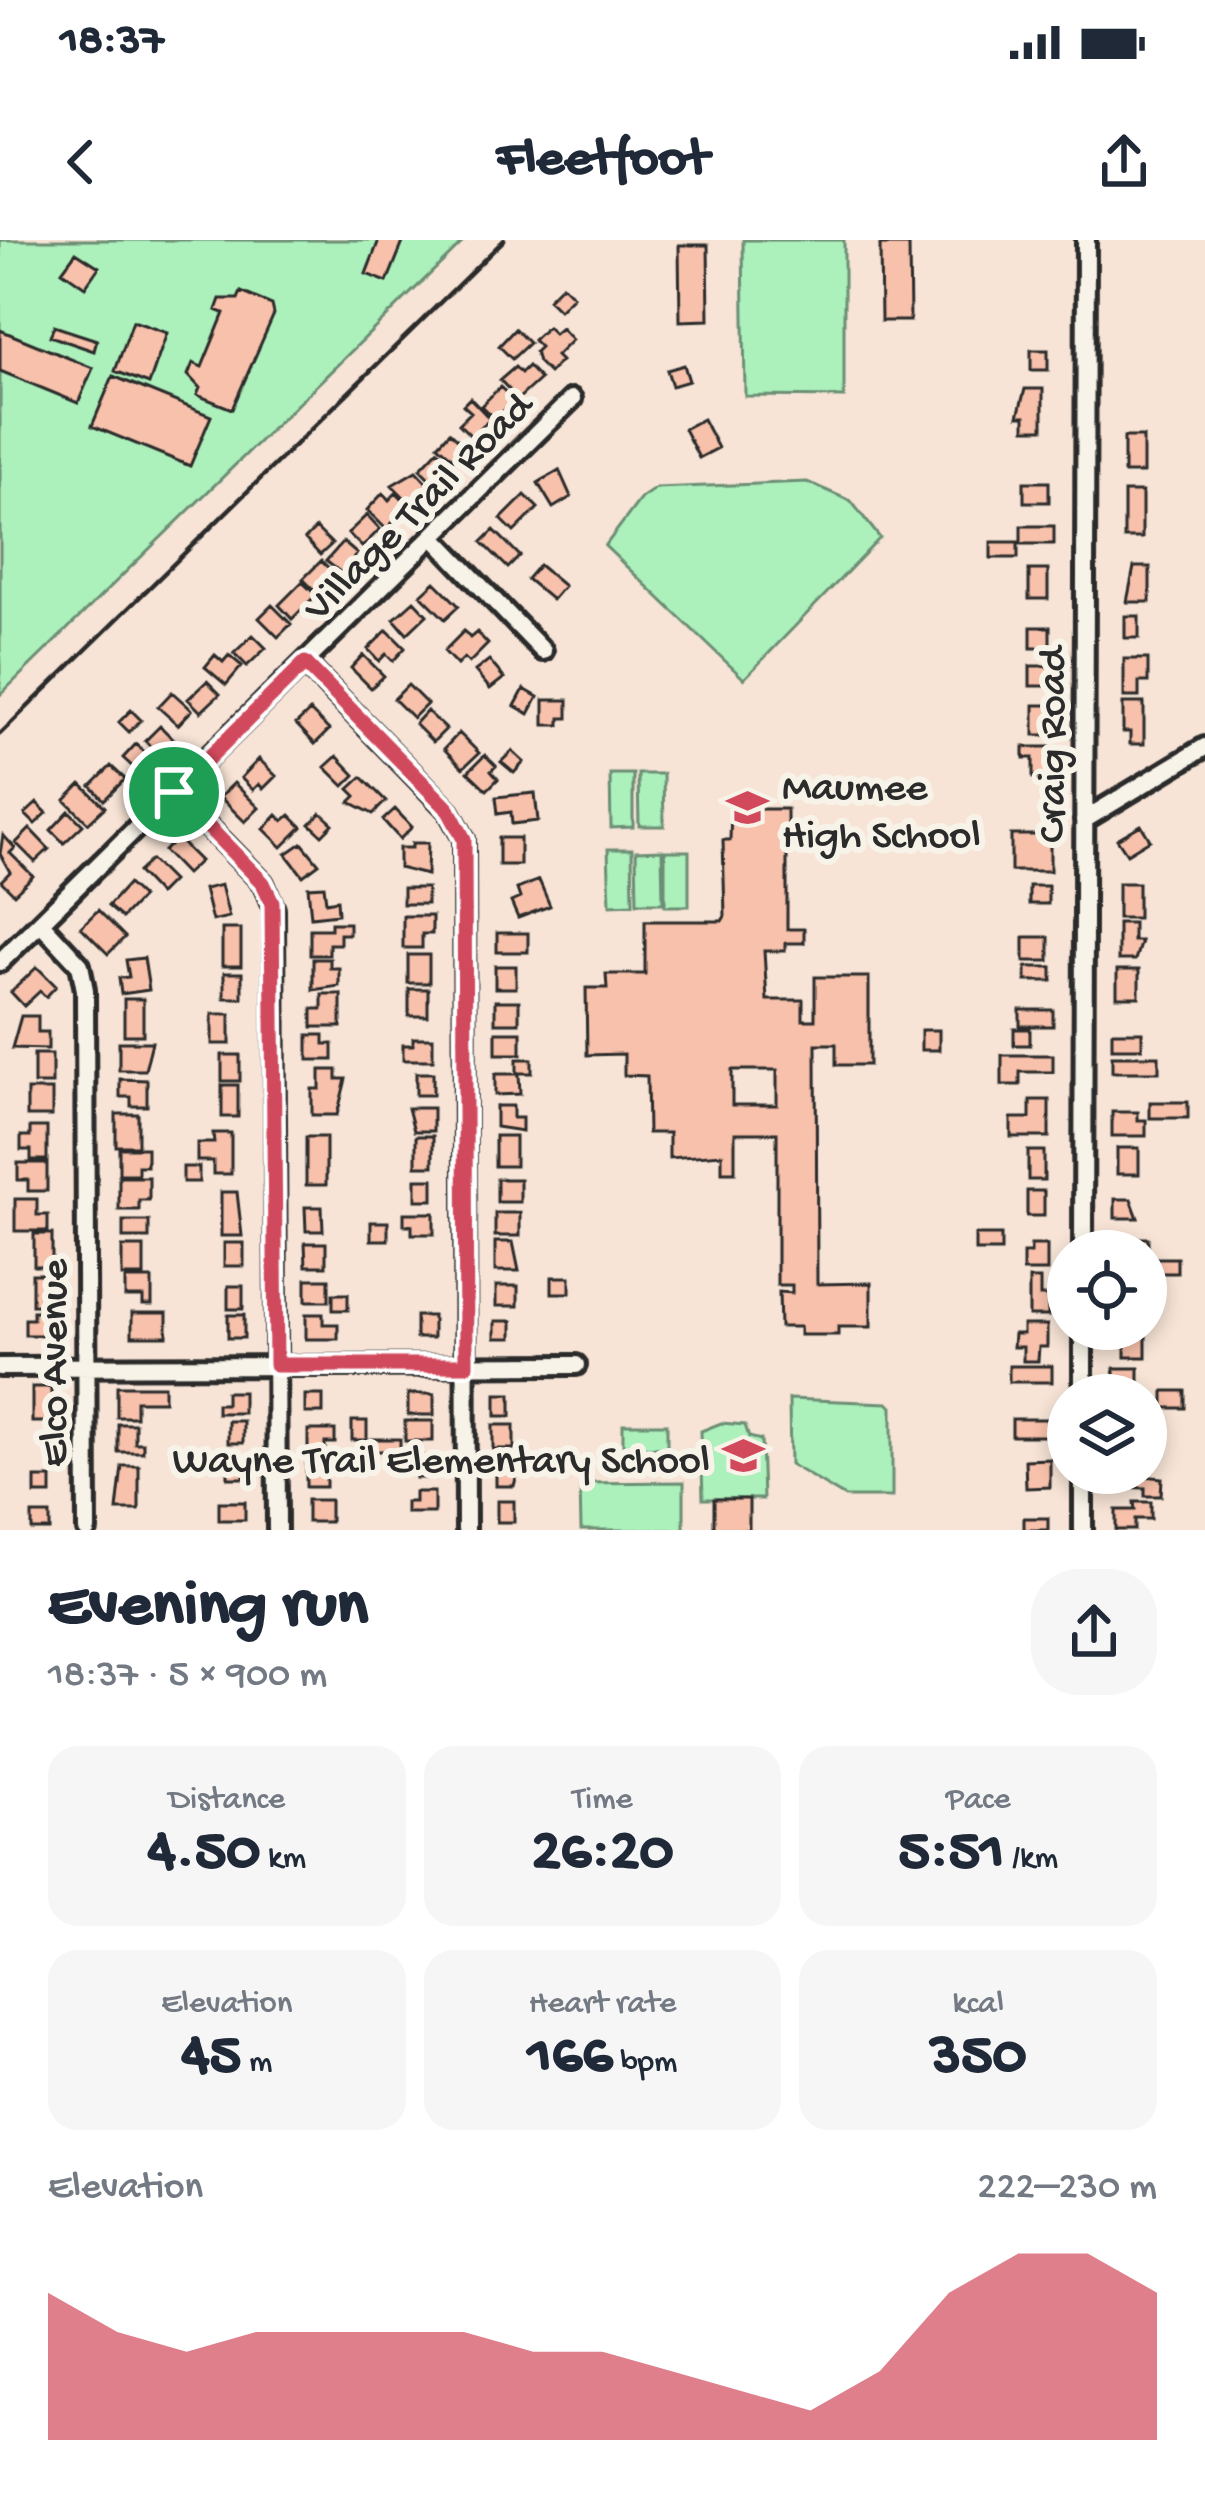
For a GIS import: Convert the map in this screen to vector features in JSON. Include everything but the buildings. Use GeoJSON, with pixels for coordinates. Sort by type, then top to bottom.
{"type":"FeatureCollection","features":[{"type":"Feature","properties":{"kind":"street","name":"Craig Road"},"geometry":{"type":"LineString","coordinates":[[1083,1230],[1085,240]]}},
{"type":"Feature","properties":{"kind":"street","name":"Village Trail Road"},"geometry":{"type":"LineString","coordinates":[[0,962],[572,399]]}},
{"type":"Feature","properties":{"kind":"street"},"geometry":{"type":"LineString","coordinates":[[434,538],[543,651]]}},
{"type":"Feature","properties":{"kind":"street"},"geometry":{"type":"LineString","coordinates":[[305,663],[448,809],[464,839],[466,1530]]}},
{"type":"Feature","properties":{"kind":"street"},"geometry":{"type":"LineString","coordinates":[[1084,820],[1205,747]]}},
{"type":"Feature","properties":{"kind":"street"},"geometry":{"type":"LineString","coordinates":[[174,792],[263,883],[272,902],[277,1530]]}},
{"type":"Feature","properties":{"kind":"street","name":"Elco Avenue"},"geometry":{"type":"LineString","coordinates":[[41,923],[74,957],[86,990],[87,1530]]}},
{"type":"Feature","properties":{"kind":"street"},"geometry":{"type":"LineString","coordinates":[[0,1367],[576,1365]]}},
{"type":"Feature","properties":{"kind":"street"},"geometry":{"type":"LineString","coordinates":[[1083,1494],[1083,1530]]}},
{"type":"Feature","properties":{"kind":"green space"},"geometry":{"type":"Polygon","coordinates":[[[0,240],[465,240],[0,695],[0,240]]]}},
{"type":"Feature","properties":{"kind":"green space"},"geometry":{"type":"Polygon","coordinates":[[[743,240],[844,240],[844,397],[745,396],[743,240]]]}},
{"type":"Feature","properties":{"kind":"green space"},"geometry":{"type":"Polygon","coordinates":[[[807,482],[851,501],[880,538],[744,679],[605,546],[641,498],[656,488],[807,482]]]}},
{"type":"Feature","properties":{"kind":"green space"},"geometry":{"type":"Polygon","coordinates":[[[610,774],[633,774],[633,827],[611,828],[610,774]]]}},
{"type":"Feature","properties":{"kind":"green space"},"geometry":{"type":"Polygon","coordinates":[[[638,774],[663,774],[664,826],[639,826],[638,774]]]}},
{"type":"Feature","properties":{"kind":"green space"},"geometry":{"type":"Polygon","coordinates":[[[608,849],[632,849],[633,904],[610,905],[608,849]]]}},
{"type":"Feature","properties":{"kind":"green space"},"geometry":{"type":"Polygon","coordinates":[[[662,850],[663,903],[637,903],[636,851],[662,850]]]}},
{"type":"Feature","properties":{"kind":"green space"},"geometry":{"type":"Polygon","coordinates":[[[665,851],[689,851],[689,906],[665,906],[665,851]]]}},
{"type":"Feature","properties":{"kind":"green space"},"geometry":{"type":"Polygon","coordinates":[[[789,1399],[888,1403],[892,1407],[892,1497],[845,1497],[790,1464],[789,1399]]]}},
{"type":"Feature","properties":{"kind":"green space"},"geometry":{"type":"Polygon","coordinates":[[[721,1423],[745,1425],[749,1437],[761,1440],[763,1499],[703,1499],[701,1431],[721,1423]]]}},
{"type":"Feature","properties":{"kind":"green space"},"geometry":{"type":"Polygon","coordinates":[[[623,1424],[667,1424],[667,1448],[623,1447],[623,1424]]]}},
{"type":"Feature","properties":{"kind":"green space"},"geometry":{"type":"Polygon","coordinates":[[[684,1482],[684,1530],[581,1530],[580,1483],[684,1482]]]}},
{"type":"Feature","properties":{"kind":"railway"},"geometry":{"type":"LineString","coordinates":[[0,734],[504,240]]}},
{"type":"Feature","properties":{"kind":"place","name":"Maumee High School"},"geometry":{"type":"Point","coordinates":[748,807]}},
{"type":"Feature","properties":{"kind":"place","name":"Wayne Trail Elementary School"},"geometry":{"type":"Point","coordinates":[744,1456]}},
{"type":"Feature","properties":{"kind":"route"},"geometry":{"type":"LineString","coordinates":[[305,663],[456,819],[464,839],[466,1365],[276,1365],[274,909],[263,883],[174,792],[305,663]]}}]}
